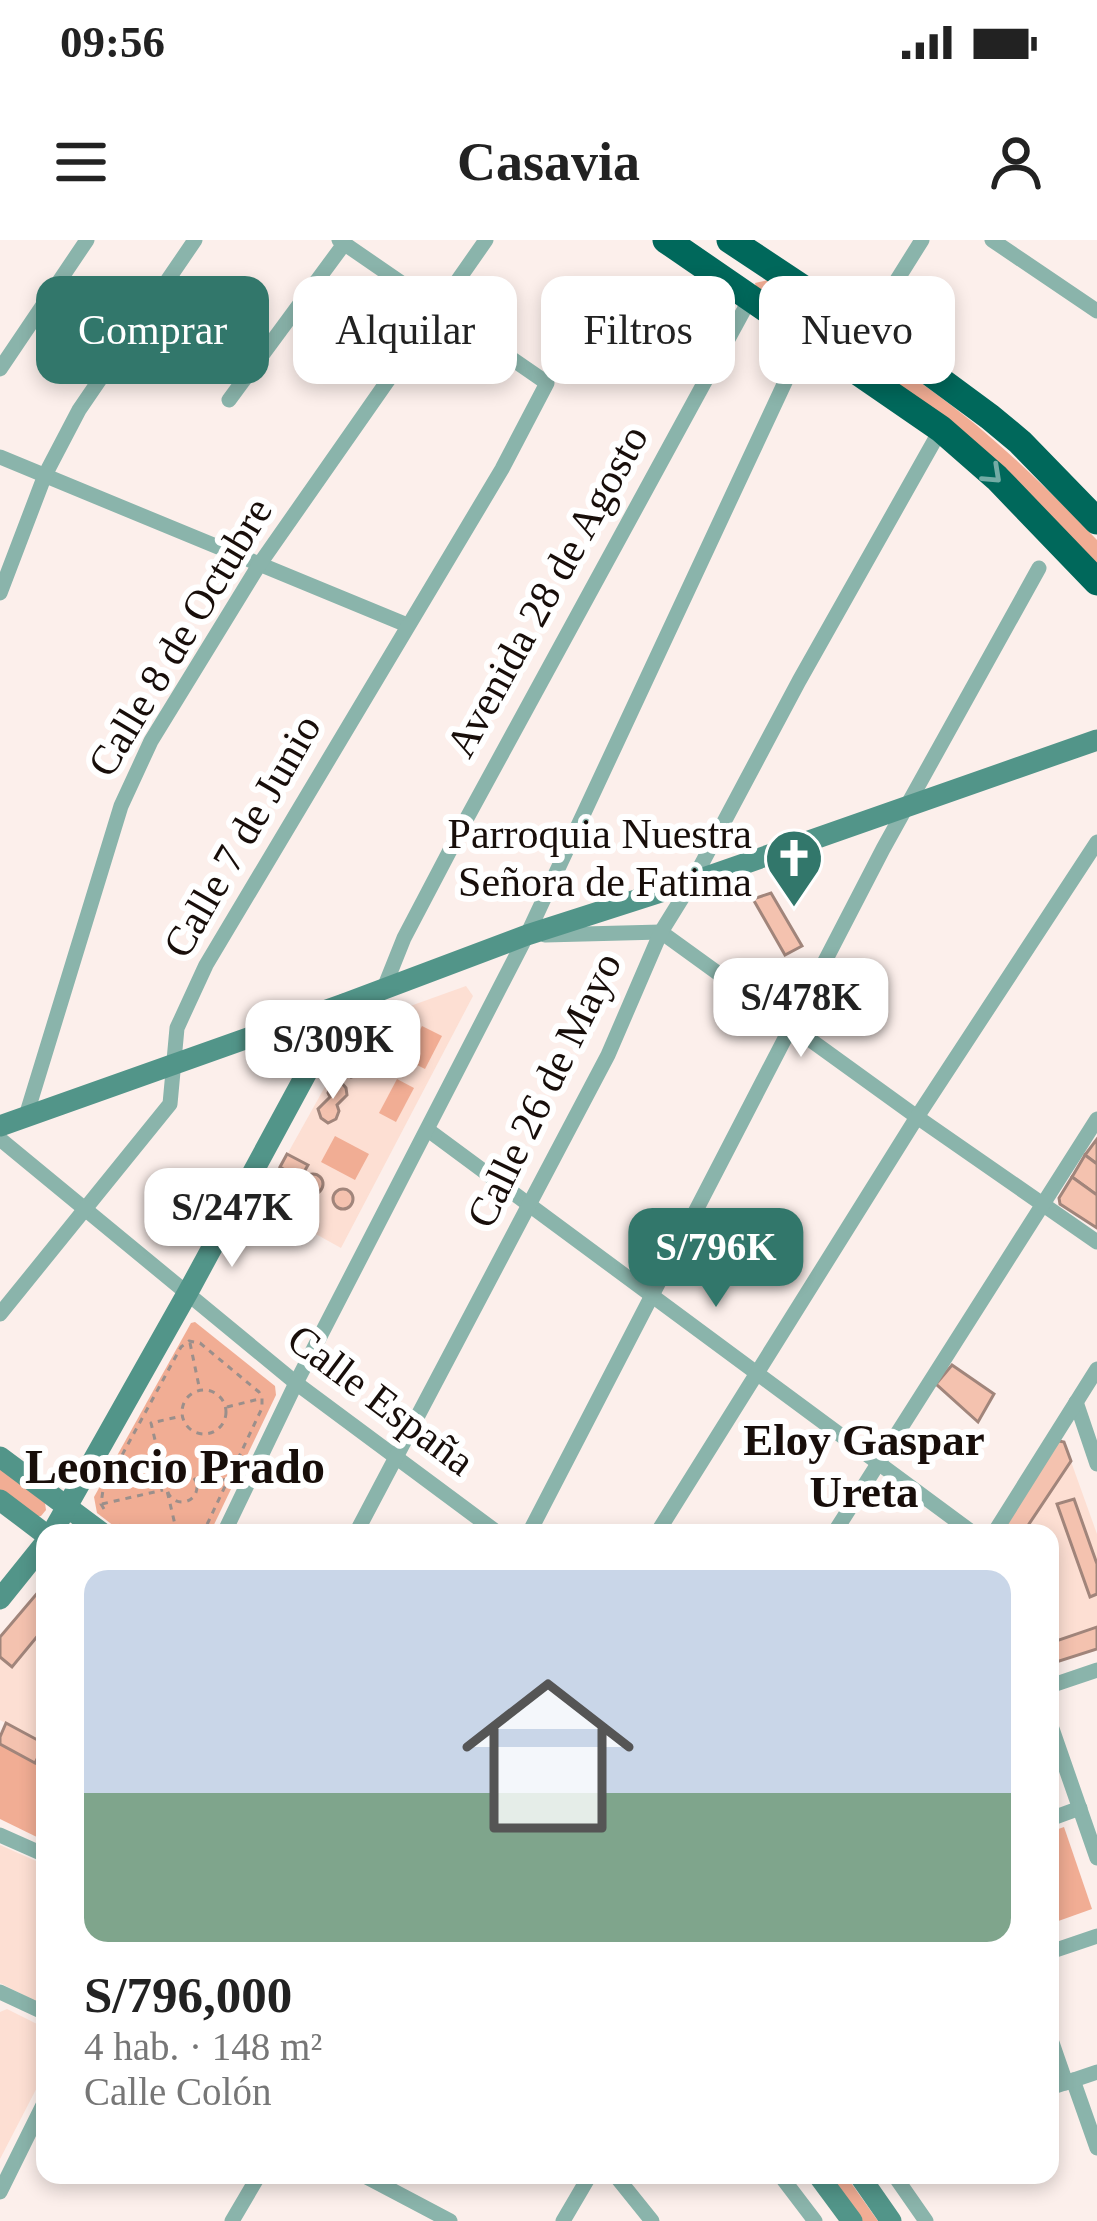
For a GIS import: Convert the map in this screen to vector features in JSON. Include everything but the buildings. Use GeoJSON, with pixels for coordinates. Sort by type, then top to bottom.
{"type":"FeatureCollection","features":[{"type":"Feature","properties":{"kind":"highway"},"geometry":{"type":"LineString","coordinates":[[666,240],[700,250],[759,302]]}},
{"type":"Feature","properties":{"kind":"highway"},"geometry":{"type":"LineString","coordinates":[[744,244],[789,276]]}},
{"type":"Feature","properties":{"kind":"highway"},"geometry":{"type":"LineString","coordinates":[[877,384],[941,429],[997,478],[1097,582]]}},
{"type":"Feature","properties":{"kind":"highway"},"geometry":{"type":"LineString","coordinates":[[945,384],[1020,442],[1096,518]]}},
{"type":"Feature","properties":{"kind":"street"},"geometry":{"type":"LineString","coordinates":[[2,361],[87,240]]}},
{"type":"Feature","properties":{"kind":"street"},"geometry":{"type":"LineString","coordinates":[[0,593],[45,475],[80,410],[195,240]]}},
{"type":"Feature","properties":{"kind":"street","name":"Calle 8 de Octubre"},"geometry":{"type":"LineString","coordinates":[[461,276],[486,240]]}},
{"type":"Feature","properties":{"kind":"street"},"geometry":{"type":"LineString","coordinates":[[899,276],[922,240]]}},
{"type":"Feature","properties":{"kind":"street"},"geometry":{"type":"LineString","coordinates":[[992,240],[1097,311]]}},
{"type":"Feature","properties":{"kind":"street"},"geometry":{"type":"LineString","coordinates":[[229,400],[342,242],[391,276]]}},
{"type":"Feature","properties":{"kind":"street"},"geometry":{"type":"LineString","coordinates":[[739,289],[744,244]]}},
{"type":"Feature","properties":{"kind":"street","name":"Avenida 28 de Agosto"},"geometry":{"type":"LineString","coordinates":[[384,988],[404,938],[739,289]]}},
{"type":"Feature","properties":{"kind":"street","name":"Calle 7 de Junio"},"geometry":{"type":"LineString","coordinates":[[0,1314],[170,1104],[177,1028],[206,965],[502,469],[547,383],[517,362]]}},
{"type":"Feature","properties":{"kind":"street","name":"Calle 8 de Octubre"},"geometry":{"type":"LineString","coordinates":[[26,1116],[128,786],[259,565],[386,384]]}},
{"type":"Feature","properties":{"kind":"street"},"geometry":{"type":"LineString","coordinates":[[228,1524],[526,935],[782,384]]}},
{"type":"Feature","properties":{"kind":"street","name":"Calle 26 de Mayo"},"geometry":{"type":"LineString","coordinates":[[361,1524],[608,1055],[662,932],[941,429]]}},
{"type":"Feature","properties":{"kind":"street"},"geometry":{"type":"LineString","coordinates":[[0,457],[407,625]]}},
{"type":"Feature","properties":{"kind":"street"},"geometry":{"type":"LineString","coordinates":[[534,1524],[790,1026],[1040,568]]}},
{"type":"Feature","properties":{"kind":"street"},"geometry":{"type":"LineString","coordinates":[[0,1126],[526,935],[1097,740]]}},
{"type":"Feature","properties":{"kind":"street"},"geometry":{"type":"LineString","coordinates":[[664,1524],[917,1117],[1091,866],[1097,842]]}},
{"type":"Feature","properties":{"kind":"street"},"geometry":{"type":"LineString","coordinates":[[526,935],[662,932],[1097,1242]]}},
{"type":"Feature","properties":{"kind":"street"},"geometry":{"type":"LineString","coordinates":[[55,1524],[344,1004]]}},
{"type":"Feature","properties":{"kind":"street"},"geometry":{"type":"LineString","coordinates":[[839,1524],[1097,1119]]}},
{"type":"Feature","properties":{"kind":"street"},"geometry":{"type":"LineString","coordinates":[[428,1130],[961,1524]]}},
{"type":"Feature","properties":{"kind":"street","name":"Calle España"},"geometry":{"type":"LineString","coordinates":[[0,1139],[296,1383],[486,1524]]}},
{"type":"Feature","properties":{"kind":"street"},"geometry":{"type":"LineString","coordinates":[[1000,1524],[1097,1369]]}},
{"type":"Feature","properties":{"kind":"street"},"geometry":{"type":"LineString","coordinates":[[1076,1402],[1097,1464]]}},
{"type":"Feature","properties":{"kind":"street"},"geometry":{"type":"LineString","coordinates":[[0,1457],[90,1524]]}},
{"type":"Feature","properties":{"kind":"street"},"geometry":{"type":"LineString","coordinates":[[0,1500],[36,1528]]}},
{"type":"Feature","properties":{"kind":"street"},"geometry":{"type":"LineString","coordinates":[[0,1599],[36,1551]]}},
{"type":"Feature","properties":{"kind":"street"},"geometry":{"type":"LineString","coordinates":[[1059,1683],[1097,1670]]}},
{"type":"Feature","properties":{"kind":"street"},"geometry":{"type":"LineString","coordinates":[[1059,1748],[1097,1858]]}},
{"type":"Feature","properties":{"kind":"street"},"geometry":{"type":"LineString","coordinates":[[1059,1816],[1080,1808]]}},
{"type":"Feature","properties":{"kind":"street"},"geometry":{"type":"LineString","coordinates":[[0,1835],[36,1852]]}},
{"type":"Feature","properties":{"kind":"street"},"geometry":{"type":"LineString","coordinates":[[1059,1949],[1097,1936]]}},
{"type":"Feature","properties":{"kind":"street"},"geometry":{"type":"LineString","coordinates":[[0,1992],[36,2009]]}},
{"type":"Feature","properties":{"kind":"street"},"geometry":{"type":"LineString","coordinates":[[1097,2072],[1063,2084],[1097,2148]]}},
{"type":"Feature","properties":{"kind":"street"},"geometry":{"type":"LineString","coordinates":[[0,2192],[36,2119]]}},
{"type":"Feature","properties":{"kind":"street"},"geometry":{"type":"LineString","coordinates":[[232,2221],[254,2184]]}},
{"type":"Feature","properties":{"kind":"street"},"geometry":{"type":"LineString","coordinates":[[380,2184],[450,2221]]}},
{"type":"Feature","properties":{"kind":"street"},"geometry":{"type":"LineString","coordinates":[[563,2221],[585,2184]]}},
{"type":"Feature","properties":{"kind":"street"},"geometry":{"type":"LineString","coordinates":[[622,2184],[652,2221]]}},
{"type":"Feature","properties":{"kind":"street"},"geometry":{"type":"LineString","coordinates":[[787,2184],[815,2221]]}},
{"type":"Feature","properties":{"kind":"street"},"geometry":{"type":"LineString","coordinates":[[824,2184],[849,2220]]}},
{"type":"Feature","properties":{"kind":"street"},"geometry":{"type":"LineString","coordinates":[[865,2184],[891,2221]]}},
{"type":"Feature","properties":{"kind":"street"},"geometry":{"type":"LineString","coordinates":[[900,2184],[926,2221]]}},
{"type":"Feature","properties":{"kind":"path"},"geometry":{"type":"LineString","coordinates":[[189,1341],[200,1391]]}},
{"type":"Feature","properties":{"kind":"path"},"geometry":{"type":"LineString","coordinates":[[118,1524],[101,1504],[103,1490],[181,1347],[189,1341],[200,1343],[262,1398],[262,1408],[207,1524]]}},
{"type":"Feature","properties":{"kind":"path"},"geometry":{"type":"LineString","coordinates":[[200,1391],[219,1396],[225,1407],[224,1421],[208,1434],[194,1432],[182,1416],[184,1402],[200,1391]]}},
{"type":"Feature","properties":{"kind":"path"},"geometry":{"type":"LineString","coordinates":[[225,1407],[262,1398]]}},
{"type":"Feature","properties":{"kind":"path"},"geometry":{"type":"LineString","coordinates":[[142,1418],[152,1424],[182,1416]]}},
{"type":"Feature","properties":{"kind":"path"},"geometry":{"type":"LineString","coordinates":[[152,1424],[175,1524]]}},
{"type":"Feature","properties":{"kind":"path"},"geometry":{"type":"LineString","coordinates":[[180,1472],[189,1474],[196,1485],[194,1495],[186,1501],[176,1500],[167,1490],[169,1480],[180,1472]]}},
{"type":"Feature","properties":{"kind":"path"},"geometry":{"type":"LineString","coordinates":[[196,1485],[229,1479]]}},
{"type":"Feature","properties":{"kind":"path"},"geometry":{"type":"LineString","coordinates":[[101,1504],[167,1490]]}},
{"type":"Feature","properties":{"kind":"shaded area"},"geometry":{"type":"Polygon","coordinates":[[[872,384],[921,384],[950,405],[1038,480],[1097,540],[1097,563],[872,384]]]}},
{"type":"Feature","properties":{"kind":"shaded area"},"geometry":{"type":"Polygon","coordinates":[[[466,986],[473,996],[341,1248],[260,1203],[360,1024],[466,986]]]}},
{"type":"Feature","properties":{"kind":"shaded area"},"geometry":{"type":"Polygon","coordinates":[[[422,1026],[442,1036],[425,1069],[405,1059],[422,1026]]]}},
{"type":"Feature","properties":{"kind":"shaded area"},"geometry":{"type":"Polygon","coordinates":[[[397,1079],[414,1088],[396,1122],[379,1113],[397,1079]]]}},
{"type":"Feature","properties":{"kind":"shaded area"},"geometry":{"type":"Polygon","coordinates":[[[335,1136],[369,1154],[355,1180],[321,1162],[335,1136]]]}},
{"type":"Feature","properties":{"kind":"shaded area","name":"Leoncio Prado"},"geometry":{"type":"Polygon","coordinates":[[[191,1323],[275,1386],[276,1395],[214,1524],[111,1524],[97,1513],[94,1497],[191,1323]]]}},
{"type":"Feature","properties":{"kind":"shaded area"},"geometry":{"type":"Polygon","coordinates":[[[1054,1440],[1064,1442],[1097,1534],[1097,1649],[1059,1661],[1059,1524],[1002,1524],[1054,1440]]]}},
{"type":"Feature","properties":{"kind":"shaded area"},"geometry":{"type":"Polygon","coordinates":[[[0,1469],[45,1503],[41,1516],[0,1491],[0,1469]]]}},
{"type":"Feature","properties":{"kind":"shaded area"},"geometry":{"type":"Polygon","coordinates":[[[36,1595],[36,1739],[0,1720],[0,1637],[36,1595]]]}},
{"type":"Feature","properties":{"kind":"shaded area"},"geometry":{"type":"Polygon","coordinates":[[[6,1723],[36,1739],[36,1837],[0,1819],[0,1737],[6,1723]]]}},
{"type":"Feature","properties":{"kind":"shaded area"},"geometry":{"type":"Polygon","coordinates":[[[1064,1827],[1092,1909],[1059,1921],[1059,1829],[1064,1827]]]}},
{"type":"Feature","properties":{"kind":"shaded area"},"geometry":{"type":"Polygon","coordinates":[[[0,1845],[36,1861],[36,2001],[0,1983],[0,1845]]]}},
{"type":"Feature","properties":{"kind":"shaded area"},"geometry":{"type":"Polygon","coordinates":[[[7,2009],[36,2024],[36,2089],[0,2159],[0,2012],[7,2009]]]}},
{"type":"Feature","properties":{"kind":"shaded area"},"geometry":{"type":"Polygon","coordinates":[[[834,2184],[852,2184],[878,2221],[856,2221],[834,2184]]]}},
{"type":"Feature","properties":{"kind":"place","name":"Parroquia Nuestra Señora de Fatima"},"geometry":{"type":"Point","coordinates":[794,909]}},
{"type":"Feature","properties":{"kind":"district","name":"Leoncio Prado"},"geometry":{"type":"Point","coordinates":[175,1466]}},
{"type":"Feature","properties":{"kind":"district","name":"Eloy Gaspar Ureta"},"geometry":{"type":"Point","coordinates":[864,1466]}}]}
